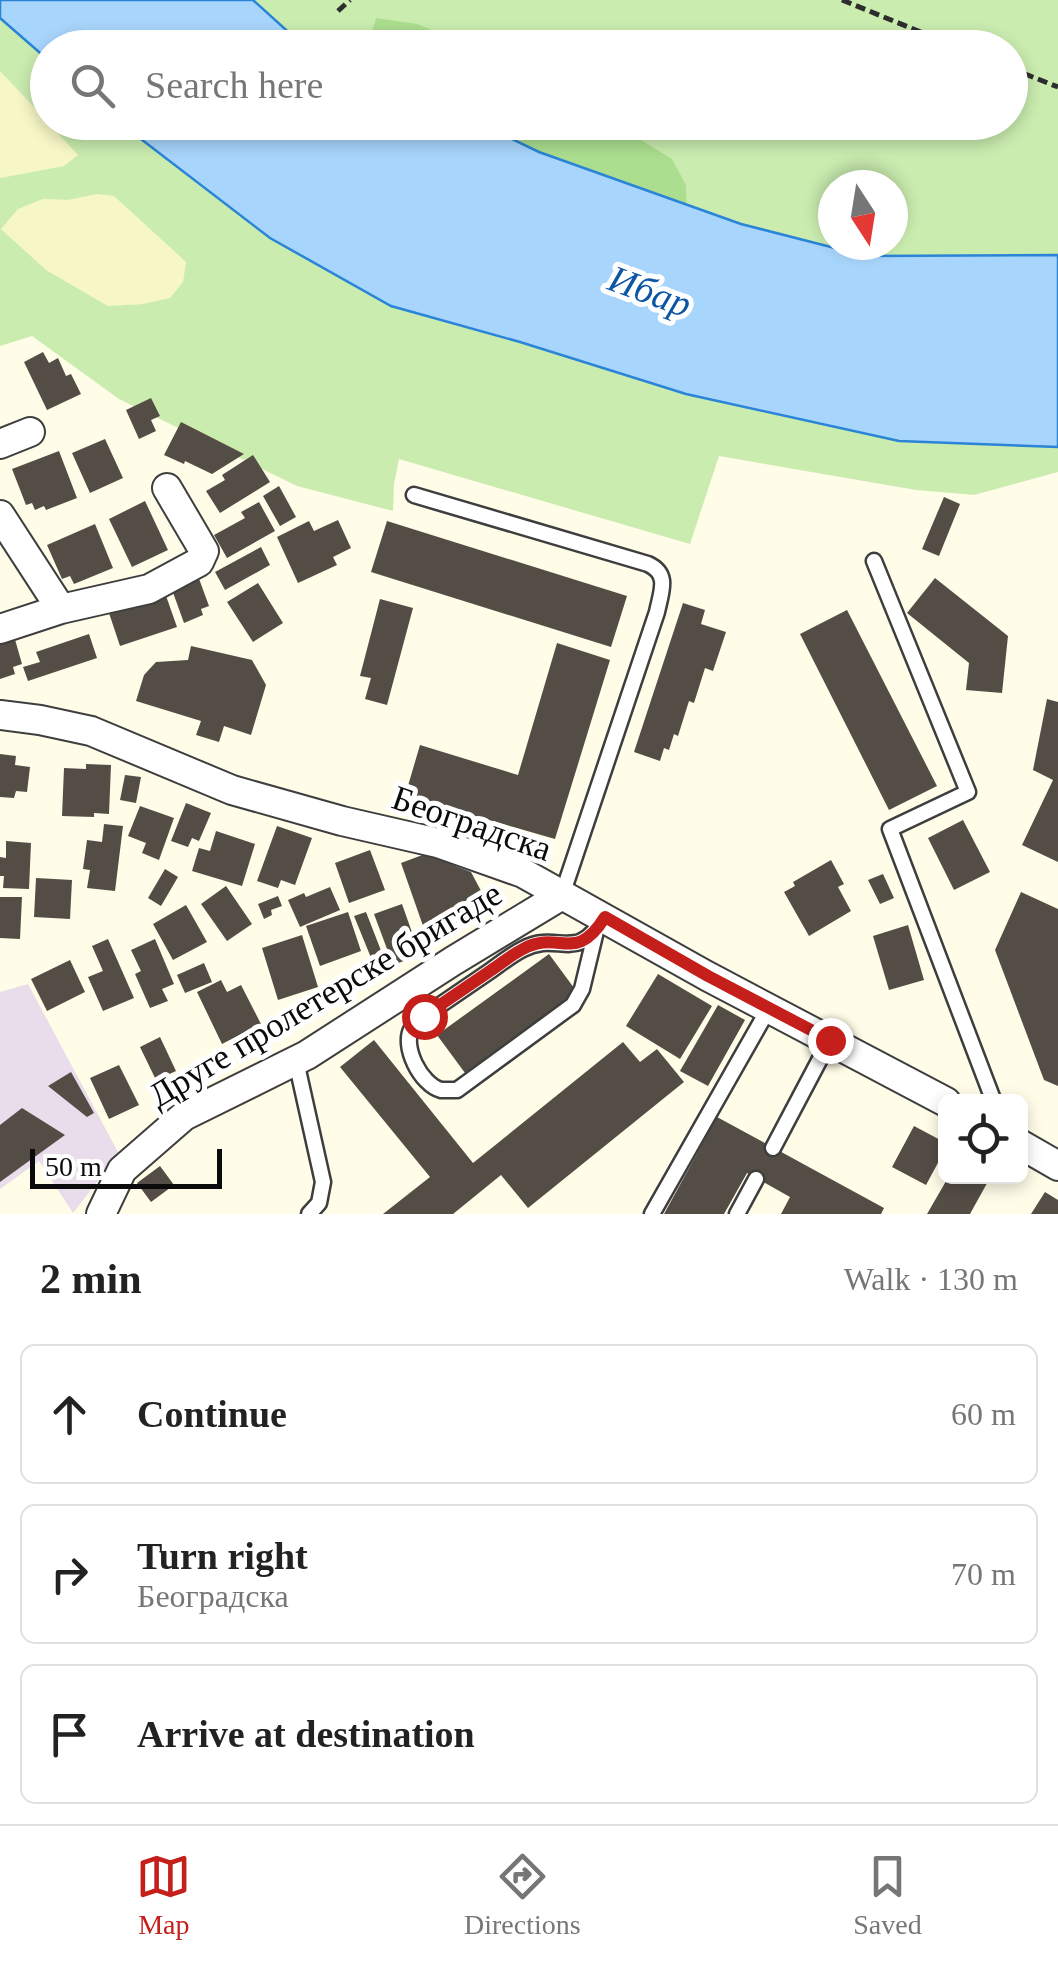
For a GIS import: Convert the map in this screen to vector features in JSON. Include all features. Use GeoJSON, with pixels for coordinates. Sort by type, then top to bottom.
{"type":"FeatureCollection","features":[{"type":"Feature","properties":{"kind":"street"},"geometry":{"type":"LineString","coordinates":[[0,444],[30,432]]}},
{"type":"Feature","properties":{"kind":"street"},"geometry":{"type":"LineString","coordinates":[[0,628],[149,589],[199,562],[204,551],[167,488]]}},
{"type":"Feature","properties":{"kind":"street"},"geometry":{"type":"LineString","coordinates":[[0,514],[61,610]]}},
{"type":"Feature","properties":{"kind":"street","name":"Београдска"},"geometry":{"type":"LineString","coordinates":[[0,715],[91,732],[232,790],[438,843],[523,873],[562,895],[600,924],[938,1098]]}},
{"type":"Feature","properties":{"kind":"street","name":"Друге пролетерске бригаде"},"geometry":{"type":"LineString","coordinates":[[101,1214],[122,1170],[184,1116],[296,1061],[562,895]]}},
{"type":"Feature","properties":{"kind":"street"},"geometry":{"type":"LineString","coordinates":[[1028,1149],[1058,1166]]}},
{"type":"Feature","properties":{"kind":"lane"},"geometry":{"type":"LineString","coordinates":[[414,495],[648,564],[658,569],[664,580],[657,612],[562,895]]}},
{"type":"Feature","properties":{"kind":"lane"},"geometry":{"type":"LineString","coordinates":[[874,561],[968,792],[890,830],[991,1094]]}},
{"type":"Feature","properties":{"kind":"lane"},"geometry":{"type":"LineString","coordinates":[[600,924],[582,989],[573,1005],[457,1090],[442,1090],[429,1084],[413,1061],[408,1045],[411,1029],[424,1016],[524,948],[545,942],[572,945],[584,941],[600,924]]}},
{"type":"Feature","properties":{"kind":"lane"},"geometry":{"type":"LineString","coordinates":[[652,1214],[769,1008]]}},
{"type":"Feature","properties":{"kind":"lane"},"geometry":{"type":"LineString","coordinates":[[773,1148],[830,1040]]}},
{"type":"Feature","properties":{"kind":"lane"},"geometry":{"type":"LineString","coordinates":[[296,1061],[323,1182],[319,1202],[310,1214]]}},
{"type":"Feature","properties":{"kind":"lane"},"geometry":{"type":"LineString","coordinates":[[737,1214],[756,1179]]}},
{"type":"Feature","properties":{"kind":"path"},"geometry":{"type":"LineString","coordinates":[[338,11],[350,0]]}},
{"type":"Feature","properties":{"kind":"path"},"geometry":{"type":"LineString","coordinates":[[842,0],[916,30]]}},
{"type":"Feature","properties":{"kind":"path"},"geometry":{"type":"LineString","coordinates":[[1028,75],[1058,87]]}},
{"type":"Feature","properties":{"kind":"shaded area"},"geometry":{"type":"Polygon","coordinates":[[[28,984],[119,1154],[73,1213],[39,1161],[0,1189],[0,992],[28,984]]]}},
{"type":"Feature","properties":{"kind":"green space"},"geometry":{"type":"Polygon","coordinates":[[[253,0],[1058,0],[1058,255],[908,256],[908,170],[818,170],[818,244],[741,224],[687,205],[686,185],[633,140],[1028,140],[1028,30],[415,30],[376,18],[372,30],[286,30],[253,0]]]}},
{"type":"Feature","properties":{"kind":"green space"},"geometry":{"type":"Polygon","coordinates":[[[0,18],[30,44],[30,103],[0,71],[0,18]]]}},
{"type":"Feature","properties":{"kind":"green space"},"geometry":{"type":"Polygon","coordinates":[[[376,18],[432,30],[372,30],[376,18]]]}},
{"type":"Feature","properties":{"kind":"green space"},"geometry":{"type":"Polygon","coordinates":[[[0,70],[30,102],[30,140],[65,140],[79,155],[64,166],[0,178],[0,70]]]}},
{"type":"Feature","properties":{"kind":"green space"},"geometry":{"type":"Polygon","coordinates":[[[64,140],[142,140],[270,238],[391,306],[686,394],[899,441],[1058,447],[1058,472],[974,495],[916,490],[719,456],[690,544],[399,459],[393,511],[297,486],[119,399],[32,336],[0,346],[0,178],[64,166],[78,155],[64,140]],[[114,196],[43,199],[18,209],[1,229],[46,270],[108,306],[170,298],[183,282],[186,262],[114,196]]]}},
{"type":"Feature","properties":{"kind":"green space"},"geometry":{"type":"Polygon","coordinates":[[[514,140],[641,140],[672,159],[686,185],[687,205],[514,140]]]}},
{"type":"Feature","properties":{"kind":"green space"},"geometry":{"type":"Polygon","coordinates":[[[97,194],[114,196],[186,262],[183,282],[171,298],[109,306],[46,270],[1,229],[18,209],[43,199],[68,200],[97,194]]]}},
{"type":"Feature","properties":{"kind":"water"},"geometry":{"type":"Polygon","coordinates":[[[0,0],[253,0],[286,30],[30,30],[30,44],[0,18],[0,0]]]}},
{"type":"Feature","properties":{"kind":"water","name":"Ибар"},"geometry":{"type":"Polygon","coordinates":[[[142,140],[514,140],[741,224],[818,244],[818,260],[1058,255],[1058,447],[899,441],[686,394],[391,306],[270,238],[142,140]]]}},
{"type":"Feature","properties":{"kind":"building"},"geometry":{"type":"Polygon","coordinates":[[[43,352],[49,363],[58,358],[81,394],[47,410],[24,362],[43,352]]]}},
{"type":"Feature","properties":{"kind":"building"},"geometry":{"type":"Polygon","coordinates":[[[151,398],[160,416],[151,420],[156,431],[139,439],[126,410],[151,398]]]}},
{"type":"Feature","properties":{"kind":"building"},"geometry":{"type":"Polygon","coordinates":[[[181,422],[244,454],[212,474],[164,455],[181,422]]]}},
{"type":"Feature","properties":{"kind":"building"},"geometry":{"type":"Polygon","coordinates":[[[105,439],[123,478],[90,493],[72,453],[105,439]]]}},
{"type":"Feature","properties":{"kind":"building"},"geometry":{"type":"Polygon","coordinates":[[[59,451],[77,498],[46,510],[44,506],[35,510],[32,503],[26,505],[12,469],[59,451]]]}},
{"type":"Feature","properties":{"kind":"building"},"geometry":{"type":"Polygon","coordinates":[[[253,455],[270,482],[220,513],[206,491],[253,455]]]}},
{"type":"Feature","properties":{"kind":"building"},"geometry":{"type":"Polygon","coordinates":[[[279,486],[296,517],[280,526],[263,496],[279,486]]]}},
{"type":"Feature","properties":{"kind":"building"},"geometry":{"type":"Polygon","coordinates":[[[944,497],[960,504],[939,556],[922,549],[944,497]]]}},
{"type":"Feature","properties":{"kind":"building"},"geometry":{"type":"Polygon","coordinates":[[[145,501],[168,550],[132,567],[109,519],[145,501]]]}},
{"type":"Feature","properties":{"kind":"building"},"geometry":{"type":"Polygon","coordinates":[[[259,502],[275,531],[227,558],[214,535],[245,518],[241,512],[259,502]]]}},
{"type":"Feature","properties":{"kind":"building"},"geometry":{"type":"Polygon","coordinates":[[[338,520],[351,548],[333,557],[337,565],[298,583],[277,537],[309,521],[314,531],[338,520]]]}},
{"type":"Feature","properties":{"kind":"building"},"geometry":{"type":"Polygon","coordinates":[[[387,521],[627,596],[611,647],[371,572],[387,521]]]}},
{"type":"Feature","properties":{"kind":"building"},"geometry":{"type":"Polygon","coordinates":[[[95,524],[113,568],[74,584],[70,576],[62,579],[47,545],[95,524]]]}},
{"type":"Feature","properties":{"kind":"building"},"geometry":{"type":"Polygon","coordinates":[[[261,547],[270,565],[225,590],[215,572],[261,547]]]}},
{"type":"Feature","properties":{"kind":"building"},"geometry":{"type":"Polygon","coordinates":[[[198,576],[209,606],[201,609],[203,615],[184,623],[171,587],[198,576]]]}},
{"type":"Feature","properties":{"kind":"building"},"geometry":{"type":"Polygon","coordinates":[[[935,578],[1008,636],[1002,693],[966,690],[969,663],[907,613],[935,578]]]}},
{"type":"Feature","properties":{"kind":"building"},"geometry":{"type":"Polygon","coordinates":[[[258,583],[283,623],[253,642],[227,602],[258,583]]]}},
{"type":"Feature","properties":{"kind":"building"},"geometry":{"type":"Polygon","coordinates":[[[165,593],[177,627],[120,646],[107,607],[165,593]]]}},
{"type":"Feature","properties":{"kind":"building"},"geometry":{"type":"Polygon","coordinates":[[[380,599],[413,608],[387,705],[365,699],[371,678],[360,676],[380,599]]]}},
{"type":"Feature","properties":{"kind":"building"},"geometry":{"type":"Polygon","coordinates":[[[683,603],[705,610],[701,624],[726,632],[713,671],[705,668],[694,703],[689,701],[678,736],[674,734],[660,761],[634,752],[683,603]]]}},
{"type":"Feature","properties":{"kind":"building"},"geometry":{"type":"Polygon","coordinates":[[[847,610],[937,786],[889,810],[800,634],[847,610]]]}},
{"type":"Feature","properties":{"kind":"building"},"geometry":{"type":"Polygon","coordinates":[[[89,634],[97,658],[28,681],[23,667],[40,662],[36,652],[89,634]]]}},
{"type":"Feature","properties":{"kind":"building"},"geometry":{"type":"Polygon","coordinates":[[[14,636],[22,664],[13,667],[15,674],[0,679],[0,640],[14,636]]]}},
{"type":"Feature","properties":{"kind":"building"},"geometry":{"type":"Polygon","coordinates":[[[557,643],[610,660],[555,839],[405,796],[420,745],[518,775],[557,643]]]}},
{"type":"Feature","properties":{"kind":"building"},"geometry":{"type":"Polygon","coordinates":[[[191,646],[252,660],[266,685],[251,735],[224,726],[219,742],[196,735],[201,721],[136,701],[144,675],[156,662],[188,660],[191,646]]]}},
{"type":"Feature","properties":{"kind":"building"},"geometry":{"type":"Polygon","coordinates":[[[1047,699],[1058,702],[1058,862],[1022,845],[1053,780],[1033,770],[1047,699]]]}},
{"type":"Feature","properties":{"kind":"building"},"geometry":{"type":"Polygon","coordinates":[[[0,754],[16,756],[15,765],[30,767],[27,792],[16,791],[14,798],[0,797],[0,754]]]}},
{"type":"Feature","properties":{"kind":"building"},"geometry":{"type":"Polygon","coordinates":[[[86,764],[111,765],[109,814],[62,816],[64,768],[86,769],[86,764]]]}},
{"type":"Feature","properties":{"kind":"building"},"geometry":{"type":"Polygon","coordinates":[[[125,775],[141,777],[136,803],[120,800],[125,775]]]}},
{"type":"Feature","properties":{"kind":"building"},"geometry":{"type":"Polygon","coordinates":[[[186,803],[211,813],[199,841],[192,838],[188,847],[171,841],[186,803]]]}},
{"type":"Feature","properties":{"kind":"building"},"geometry":{"type":"Polygon","coordinates":[[[140,806],[174,818],[159,860],[142,853],[146,843],[128,836],[140,806]]]}},
{"type":"Feature","properties":{"kind":"building"},"geometry":{"type":"Polygon","coordinates":[[[963,820],[990,872],[954,890],[928,838],[963,820]]]}},
{"type":"Feature","properties":{"kind":"building"},"geometry":{"type":"Polygon","coordinates":[[[104,824],[123,826],[115,891],[87,888],[90,870],[83,869],[87,840],[102,842],[104,824]]]}},
{"type":"Feature","properties":{"kind":"building"},"geometry":{"type":"Polygon","coordinates":[[[277,826],[312,838],[295,885],[281,880],[278,888],[257,881],[277,826]]]}},
{"type":"Feature","properties":{"kind":"building"},"geometry":{"type":"Polygon","coordinates":[[[216,831],[255,844],[242,886],[192,871],[199,848],[210,851],[216,831]]]}},
{"type":"Feature","properties":{"kind":"building"},"geometry":{"type":"Polygon","coordinates":[[[6,841],[31,843],[29,889],[3,888],[0,857],[6,858],[6,841]]]}},
{"type":"Feature","properties":{"kind":"building"},"geometry":{"type":"Polygon","coordinates":[[[370,850],[385,890],[349,903],[335,863],[370,850]]]}},
{"type":"Feature","properties":{"kind":"building"},"geometry":{"type":"Polygon","coordinates":[[[425,854],[471,872],[488,904],[468,923],[455,928],[457,933],[429,943],[401,863],[425,854]]]}},
{"type":"Feature","properties":{"kind":"building"},"geometry":{"type":"Polygon","coordinates":[[[831,860],[844,884],[838,887],[851,911],[809,936],[784,892],[795,886],[793,882],[831,860]]]}},
{"type":"Feature","properties":{"kind":"building"},"geometry":{"type":"Polygon","coordinates":[[[165,869],[178,877],[161,906],[148,898],[165,869]]]}},
{"type":"Feature","properties":{"kind":"building"},"geometry":{"type":"Polygon","coordinates":[[[883,874],[894,898],[880,904],[868,880],[883,874]]]}},
{"type":"Feature","properties":{"kind":"building"},"geometry":{"type":"Polygon","coordinates":[[[36,878],[72,880],[70,919],[34,917],[36,878]]]}},
{"type":"Feature","properties":{"kind":"building"},"geometry":{"type":"Polygon","coordinates":[[[226,886],[252,924],[227,941],[201,904],[226,886]]]}},
{"type":"Feature","properties":{"kind":"building"},"geometry":{"type":"Polygon","coordinates":[[[330,887],[340,910],[300,927],[288,900],[330,887]]]}},
{"type":"Feature","properties":{"kind":"building"},"geometry":{"type":"Polygon","coordinates":[[[1021,892],[1058,909],[1058,1086],[1044,1080],[995,950],[1021,892]]]}},
{"type":"Feature","properties":{"kind":"building"},"geometry":{"type":"Polygon","coordinates":[[[278,896],[282,906],[271,910],[272,915],[264,919],[258,904],[278,896]]]}},
{"type":"Feature","properties":{"kind":"building"},"geometry":{"type":"Polygon","coordinates":[[[0,897],[22,897],[20,939],[0,938],[0,897]]]}},
{"type":"Feature","properties":{"kind":"building"},"geometry":{"type":"Polygon","coordinates":[[[402,904],[420,955],[393,965],[374,914],[402,904]]]}},
{"type":"Feature","properties":{"kind":"building"},"geometry":{"type":"Polygon","coordinates":[[[186,905],[207,942],[173,960],[153,924],[186,905]]]}},
{"type":"Feature","properties":{"kind":"building"},"geometry":{"type":"Polygon","coordinates":[[[348,912],[361,951],[320,966],[306,926],[348,912]]]}},
{"type":"Feature","properties":{"kind":"building"},"geometry":{"type":"Polygon","coordinates":[[[366,912],[387,966],[376,970],[354,916],[366,912]]]}},
{"type":"Feature","properties":{"kind":"building"},"geometry":{"type":"Polygon","coordinates":[[[908,925],[924,980],[889,990],[873,936],[908,925]]]}},
{"type":"Feature","properties":{"kind":"building"},"geometry":{"type":"Polygon","coordinates":[[[302,935],[318,987],[278,1000],[262,948],[302,935]]]}},
{"type":"Feature","properties":{"kind":"building"},"geometry":{"type":"Polygon","coordinates":[[[108,939],[134,998],[103,1011],[88,977],[103,971],[92,946],[108,939]]]}},
{"type":"Feature","properties":{"kind":"building"},"geometry":{"type":"Polygon","coordinates":[[[155,939],[174,984],[162,989],[168,1001],[150,1008],[135,974],[141,971],[131,950],[155,939]]]}},
{"type":"Feature","properties":{"kind":"building"},"geometry":{"type":"Polygon","coordinates":[[[549,954],[577,992],[465,1073],[437,1035],[549,954]]]}},
{"type":"Feature","properties":{"kind":"building"},"geometry":{"type":"Polygon","coordinates":[[[70,960],[85,992],[47,1011],[31,979],[70,960]]]}},
{"type":"Feature","properties":{"kind":"building"},"geometry":{"type":"Polygon","coordinates":[[[204,963],[212,982],[185,993],[177,975],[204,963]]]}},
{"type":"Feature","properties":{"kind":"building"},"geometry":{"type":"Polygon","coordinates":[[[658,974],[712,1006],[680,1059],[626,1026],[658,974]]]}},
{"type":"Feature","properties":{"kind":"building"},"geometry":{"type":"Polygon","coordinates":[[[221,980],[227,992],[241,985],[261,1024],[222,1044],[197,992],[221,980]]]}},
{"type":"Feature","properties":{"kind":"building"},"geometry":{"type":"Polygon","coordinates":[[[718,1005],[745,1020],[708,1086],[680,1071],[718,1005]]]}},
{"type":"Feature","properties":{"kind":"building"},"geometry":{"type":"Polygon","coordinates":[[[160,1037],[176,1071],[156,1080],[140,1047],[160,1037]]]}},
{"type":"Feature","properties":{"kind":"building"},"geometry":{"type":"Polygon","coordinates":[[[374,1040],[473,1163],[623,1042],[640,1062],[657,1049],[684,1082],[528,1208],[501,1175],[453,1214],[383,1214],[430,1177],[340,1067],[374,1040]]]}},
{"type":"Feature","properties":{"kind":"building"},"geometry":{"type":"Polygon","coordinates":[[[206,1061],[212,1072],[192,1082],[186,1071],[206,1061]]]}},
{"type":"Feature","properties":{"kind":"building"},"geometry":{"type":"Polygon","coordinates":[[[119,1065],[139,1105],[109,1119],[90,1078],[119,1065]]]}},
{"type":"Feature","properties":{"kind":"building"},"geometry":{"type":"Polygon","coordinates":[[[71,1072],[94,1113],[87,1117],[48,1086],[71,1072]]]}},
{"type":"Feature","properties":{"kind":"building"},"geometry":{"type":"Polygon","coordinates":[[[179,1075],[187,1092],[159,1104],[152,1087],[179,1075]]]}},
{"type":"Feature","properties":{"kind":"building"},"geometry":{"type":"Polygon","coordinates":[[[22,1108],[65,1135],[0,1182],[0,1125],[22,1108]]]}},
{"type":"Feature","properties":{"kind":"building"},"geometry":{"type":"Polygon","coordinates":[[[717,1117],[884,1208],[881,1214],[781,1214],[790,1197],[747,1173],[724,1214],[664,1214],[717,1117]]]}},
{"type":"Feature","properties":{"kind":"building"},"geometry":{"type":"Polygon","coordinates":[[[914,1126],[938,1139],[938,1163],[926,1185],[892,1167],[914,1126]]]}},
{"type":"Feature","properties":{"kind":"building"},"geometry":{"type":"Polygon","coordinates":[[[160,1166],[174,1185],[151,1202],[137,1183],[160,1166]]]}},
{"type":"Feature","properties":{"kind":"building"},"geometry":{"type":"Polygon","coordinates":[[[944,1184],[987,1184],[970,1214],[927,1214],[944,1184]]]}},
{"type":"Feature","properties":{"kind":"building"},"geometry":{"type":"Polygon","coordinates":[[[1045,1192],[1058,1200],[1058,1214],[1031,1214],[1045,1192]]]}},
{"type":"Feature","properties":{"kind":"route"},"geometry":{"type":"LineString","coordinates":[[424,1016],[524,948],[545,942],[572,945],[584,941],[605,917],[830,1040]]}}]}
